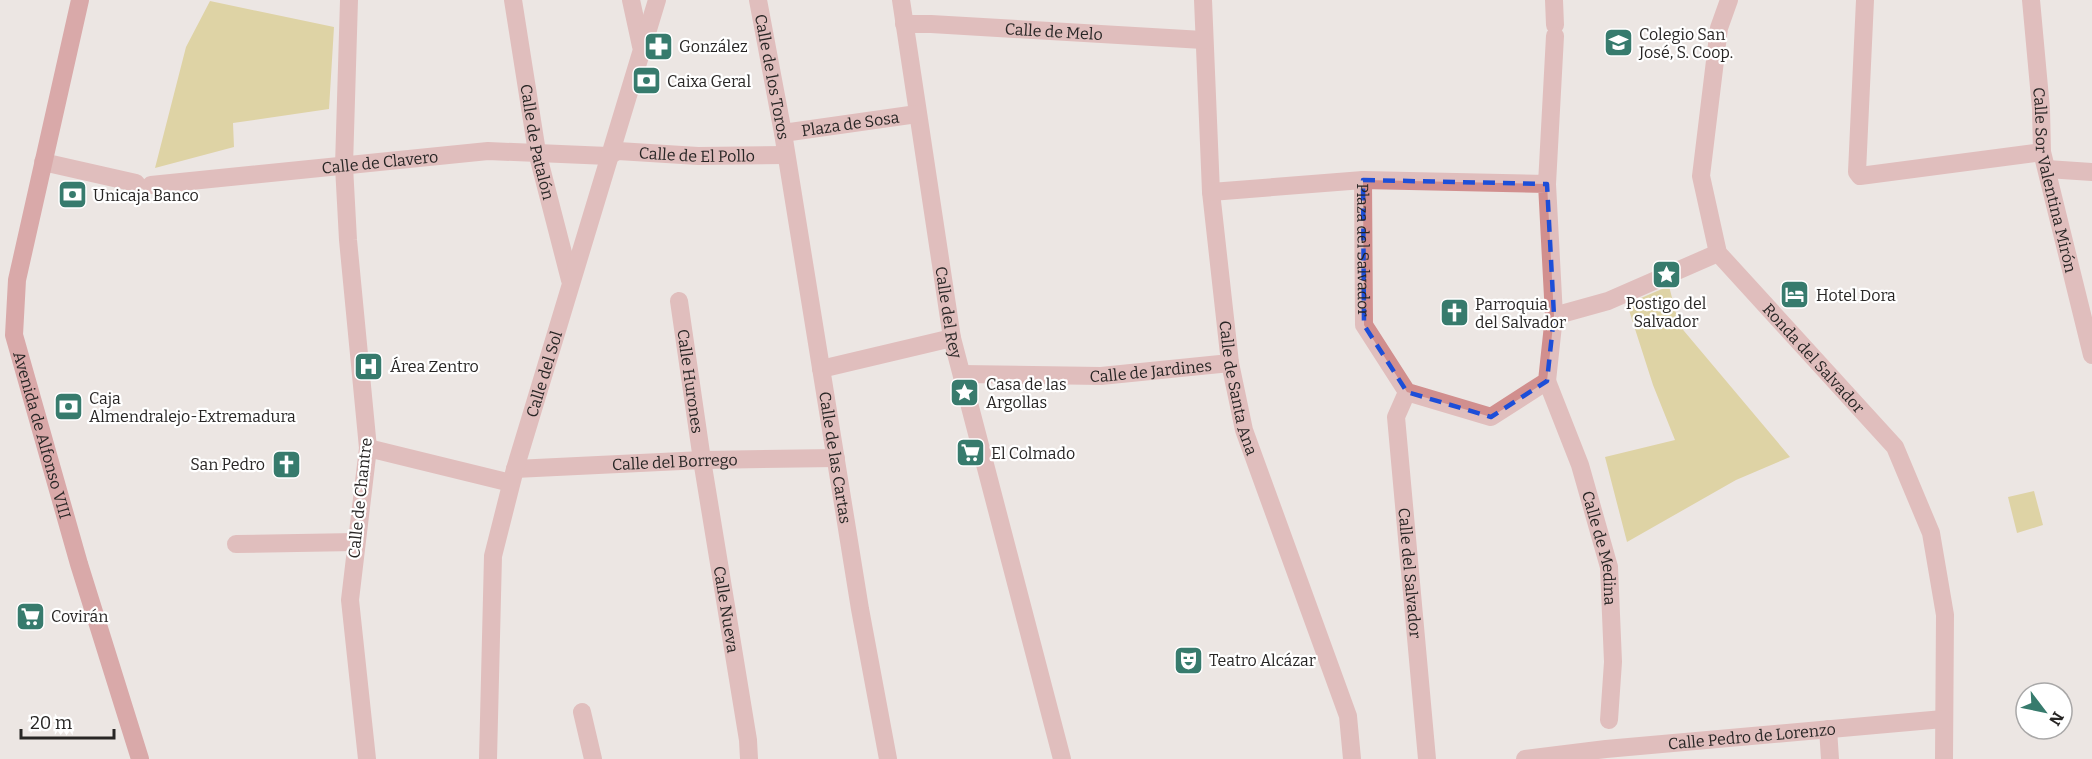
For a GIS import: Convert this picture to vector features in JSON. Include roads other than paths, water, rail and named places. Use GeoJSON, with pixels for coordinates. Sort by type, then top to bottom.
{"type":"FeatureCollection","features":[{"type":"Feature","properties":{"kind":"main road","name":"Avenida de Alfonso VIII"},"geometry":{"type":"LineString","coordinates":[[80,0],[17,280],[14,335],[79,564],[140,759]]}},
{"type":"Feature","properties":{"kind":"street","name":"Calle de Chantre"},"geometry":{"type":"LineString","coordinates":[[349,0],[344,166],[348,240],[368,448],[350,600],[367,759]]}},
{"type":"Feature","properties":{"kind":"street","name":"Calle de Patalón"},"geometry":{"type":"LineString","coordinates":[[513,0],[537,152],[571,282]]}},
{"type":"Feature","properties":{"kind":"street"},"geometry":{"type":"LineString","coordinates":[[631,0],[642,48]]}},
{"type":"Feature","properties":{"kind":"street","name":"Calle del Sol"},"geometry":{"type":"LineString","coordinates":[[488,759],[493,556],[513,476],[657,0]]}},
{"type":"Feature","properties":{"kind":"street","name":"Calle de los Toros"},"geometry":{"type":"LineString","coordinates":[[758,0],[786,155]]}},
{"type":"Feature","properties":{"kind":"street","name":"Calle del Rey"},"geometry":{"type":"LineString","coordinates":[[901,0],[952,338],[1062,759]]}},
{"type":"Feature","properties":{"kind":"street","name":"Calle de Santa Ana"},"geometry":{"type":"LineString","coordinates":[[1203,0],[1211,192],[1230,363],[1244,430],[1348,716],[1352,759]]}},
{"type":"Feature","properties":{"kind":"street"},"geometry":{"type":"LineString","coordinates":[[1407,392],[1491,417],[1547,381],[1554,316],[1547,184],[1555,30],[1554,0]]}},
{"type":"Feature","properties":{"kind":"street","name":"Ronda del Salvador"},"geometry":{"type":"LineString","coordinates":[[1729,0],[1719,28],[1701,176],[1718,253],[1894,447],[1931,533],[1945,615],[1944,759]]}},
{"type":"Feature","properties":{"kind":"street"},"geometry":{"type":"LineString","coordinates":[[1865,0],[1857,172],[1860,176],[2044,160],[2092,172]]}},
{"type":"Feature","properties":{"kind":"street","name":"Calle Sor Valentina Mirón"},"geometry":{"type":"LineString","coordinates":[[2031,0],[2044,160],[2092,355]]}},
{"type":"Feature","properties":{"kind":"street","name":"Calle de Melo"},"geometry":{"type":"LineString","coordinates":[[904,24],[1203,39]]}},
{"type":"Feature","properties":{"kind":"street","name":"Plaza de Sosa"},"geometry":{"type":"LineString","coordinates":[[783,133],[917,114]]}},
{"type":"Feature","properties":{"kind":"street","name":"Calle de Clavero"},"geometry":{"type":"LineString","coordinates":[[43,162],[143,184],[488,151],[609,156]]}},
{"type":"Feature","properties":{"kind":"street","name":"Calle de El Pollo"},"geometry":{"type":"LineString","coordinates":[[609,156],[618,151],[698,156],[786,155]]}},
{"type":"Feature","properties":{"kind":"street","name":"Calle de las Cartas"},"geometry":{"type":"LineString","coordinates":[[786,155],[860,609],[888,759]]}},
{"type":"Feature","properties":{"kind":"street"},"geometry":{"type":"LineString","coordinates":[[1211,192],[1363,180]]}},
{"type":"Feature","properties":{"kind":"street","name":"Plaza del Salvador"},"geometry":{"type":"LineString","coordinates":[[1407,392],[1364,325],[1363,180],[1547,184]]}},
{"type":"Feature","properties":{"kind":"street"},"geometry":{"type":"LineString","coordinates":[[1554,316],[1608,302],[1718,253]]}},
{"type":"Feature","properties":{"kind":"street","name":"Calle Hurones"},"geometry":{"type":"LineString","coordinates":[[679,301],[702,460]]}},
{"type":"Feature","properties":{"kind":"street"},"geometry":{"type":"LineString","coordinates":[[821,369],[952,338]]}},
{"type":"Feature","properties":{"kind":"street","name":"Calle de Jardines"},"geometry":{"type":"LineString","coordinates":[[962,374],[1101,376],[1230,363]]}},
{"type":"Feature","properties":{"kind":"street","name":"Calle de Medina"},"geometry":{"type":"LineString","coordinates":[[1547,381],[1580,465],[1609,567],[1613,662],[1609,720]]}},
{"type":"Feature","properties":{"kind":"street","name":"Calle del Salvador"},"geometry":{"type":"LineString","coordinates":[[1407,392],[1396,417],[1427,759]]}},
{"type":"Feature","properties":{"kind":"street","name":"Calle del Borrego"},"geometry":{"type":"LineString","coordinates":[[368,448],[513,476],[702,460],[836,458]]}},
{"type":"Feature","properties":{"kind":"street","name":"Calle Nueva"},"geometry":{"type":"LineString","coordinates":[[702,460],[748,740],[749,759]]}},
{"type":"Feature","properties":{"kind":"street"},"geometry":{"type":"LineString","coordinates":[[236,544],[356,542]]}},
{"type":"Feature","properties":{"kind":"street"},"geometry":{"type":"LineString","coordinates":[[582,712],[593,759]]}},
{"type":"Feature","properties":{"kind":"street","name":"Calle Pedro de Lorenzo"},"geometry":{"type":"LineString","coordinates":[[1525,759],[1606,749],[1943,719]]}},
{"type":"Feature","properties":{"kind":"street"},"geometry":{"type":"LineString","coordinates":[[1828,729],[1830,759]]}},
{"type":"Feature","properties":{"kind":"place","name":"Colegio San José, S. Coop."},"geometry":{"type":"Point","coordinates":[1618,43]}},
{"type":"Feature","properties":{"kind":"place","name":"González"},"geometry":{"type":"Point","coordinates":[658,46]}},
{"type":"Feature","properties":{"kind":"place","name":"Caixa Geral"},"geometry":{"type":"Point","coordinates":[646,81]}},
{"type":"Feature","properties":{"kind":"place","name":"Unicaja Banco"},"geometry":{"type":"Point","coordinates":[72,195]}},
{"type":"Feature","properties":{"kind":"place","name":"Postigo del Salvador"},"geometry":{"type":"Point","coordinates":[1666,275]}},
{"type":"Feature","properties":{"kind":"place","name":"Hotel Dora"},"geometry":{"type":"Point","coordinates":[1795,295]}},
{"type":"Feature","properties":{"kind":"place","name":"Parroquia del Salvador"},"geometry":{"type":"Point","coordinates":[1454,313]}},
{"type":"Feature","properties":{"kind":"place","name":"Área Zentro"},"geometry":{"type":"Point","coordinates":[369,366]}},
{"type":"Feature","properties":{"kind":"place","name":"Casa de las Argollas"},"geometry":{"type":"Point","coordinates":[965,393]}},
{"type":"Feature","properties":{"kind":"place","name":"Caja Almendralejo-Extremadura"},"geometry":{"type":"Point","coordinates":[68,407]}},
{"type":"Feature","properties":{"kind":"place","name":"El Colmado"},"geometry":{"type":"Point","coordinates":[970,453]}},
{"type":"Feature","properties":{"kind":"place","name":"San Pedro"},"geometry":{"type":"Point","coordinates":[286,464]}},
{"type":"Feature","properties":{"kind":"place","name":"Covirán"},"geometry":{"type":"Point","coordinates":[30,616]}},
{"type":"Feature","properties":{"kind":"place","name":"Teatro Alcázar"},"geometry":{"type":"Point","coordinates":[1188,660]}}]}
